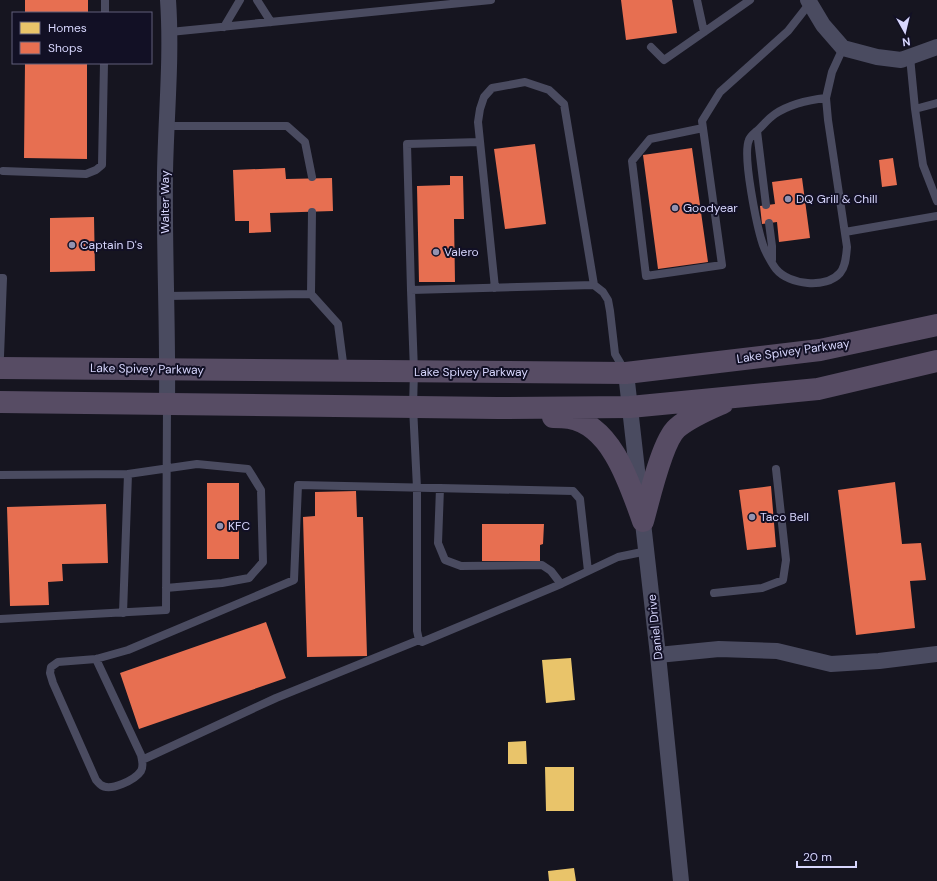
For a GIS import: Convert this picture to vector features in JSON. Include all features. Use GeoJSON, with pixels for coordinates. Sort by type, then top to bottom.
{"type":"FeatureCollection","features":[{"type":"Feature","properties":{"kind":"highway","name":"Lake Spivey Parkway"},"geometry":{"type":"LineString","coordinates":[[0,368],[626,374],[820,350],[937,325]]}},
{"type":"Feature","properties":{"kind":"highway"},"geometry":{"type":"LineString","coordinates":[[0,402],[460,408],[630,407],[818,389],[937,361]]}},
{"type":"Feature","properties":{"kind":"highway"},"geometry":{"type":"LineString","coordinates":[[643,521],[664,448],[676,429],[700,413],[741,396]]}},
{"type":"Feature","properties":{"kind":"highway"},"geometry":{"type":"LineString","coordinates":[[460,408],[510,416],[569,418],[589,425],[612,448],[626,476],[643,521]]}},
{"type":"Feature","properties":{"kind":"street","name":"Walter Way"},"geometry":{"type":"LineString","coordinates":[[166,404],[165,126],[170,55],[168,0]]}},
{"type":"Feature","properties":{"kind":"street"},"geometry":{"type":"LineString","coordinates":[[809,2],[823,25],[843,48],[877,57],[901,60],[937,47]]}},
{"type":"Feature","properties":{"kind":"street","name":"Daniel Drive"},"geometry":{"type":"LineString","coordinates":[[626,374],[647,551],[681,881]]}},
{"type":"Feature","properties":{"kind":"street"},"geometry":{"type":"LineString","coordinates":[[658,655],[719,648],[777,651],[831,664],[879,661],[937,654]]}},
{"type":"Feature","properties":{"kind":"lane"},"geometry":{"type":"LineString","coordinates":[[105,0],[105,12]]}},
{"type":"Feature","properties":{"kind":"lane"},"geometry":{"type":"LineString","coordinates":[[224,27],[240,0]]}},
{"type":"Feature","properties":{"kind":"lane"},"geometry":{"type":"LineString","coordinates":[[257,0],[271,22]]}},
{"type":"Feature","properties":{"kind":"lane"},"geometry":{"type":"LineString","coordinates":[[170,32],[491,0]]}},
{"type":"Feature","properties":{"kind":"lane"},"geometry":{"type":"LineString","coordinates":[[697,0],[704,32]]}},
{"type":"Feature","properties":{"kind":"lane"},"geometry":{"type":"LineString","coordinates":[[651,47],[664,60],[750,0]]}},
{"type":"Feature","properties":{"kind":"lane"},"geometry":{"type":"LineString","coordinates":[[703,128],[650,139],[632,161],[646,276],[722,265],[703,128],[702,121],[720,92],[788,31],[809,2]]}},
{"type":"Feature","properties":{"kind":"lane"},"geometry":{"type":"LineString","coordinates":[[826,98],[810,100],[793,105],[774,115],[749,139],[747,149],[752,194],[764,247],[776,269],[786,277],[804,282],[826,282],[841,272],[845,264],[847,247],[826,98],[832,72],[843,48]]}},
{"type":"Feature","properties":{"kind":"lane"},"geometry":{"type":"LineString","coordinates":[[910,56],[915,110],[923,165],[937,201]]}},
{"type":"Feature","properties":{"kind":"lane"},"geometry":{"type":"LineString","coordinates":[[3,171],[86,174],[96,170],[102,164],[104,64]]}},
{"type":"Feature","properties":{"kind":"lane"},"geometry":{"type":"LineString","coordinates":[[495,288],[478,122],[484,97],[492,88],[525,82],[549,90],[564,104],[594,285]]}},
{"type":"Feature","properties":{"kind":"lane"},"geometry":{"type":"LineString","coordinates":[[915,110],[937,103]]}},
{"type":"Feature","properties":{"kind":"lane"},"geometry":{"type":"LineString","coordinates":[[165,126],[287,126],[305,142],[312,177]]}},
{"type":"Feature","properties":{"kind":"lane"},"geometry":{"type":"LineString","coordinates":[[757,131],[766,205]]}},
{"type":"Feature","properties":{"kind":"lane"},"geometry":{"type":"LineString","coordinates":[[419,640],[417,631],[417,488],[413,407],[414,371],[407,144],[480,142]]}},
{"type":"Feature","properties":{"kind":"lane"},"geometry":{"type":"LineString","coordinates":[[312,212],[311,294],[338,324],[344,371]]}},
{"type":"Feature","properties":{"kind":"lane"},"geometry":{"type":"LineString","coordinates":[[845,232],[937,216]]}},
{"type":"Feature","properties":{"kind":"lane"},"geometry":{"type":"LineString","coordinates":[[769,223],[772,261]]}},
{"type":"Feature","properties":{"kind":"lane"},"geometry":{"type":"LineString","coordinates":[[0,278],[3,278],[0,356]]}},
{"type":"Feature","properties":{"kind":"lane"},"geometry":{"type":"LineString","coordinates":[[411,290],[594,285],[603,292],[608,300],[615,354],[626,374]]}},
{"type":"Feature","properties":{"kind":"lane"},"geometry":{"type":"LineString","coordinates":[[166,296],[311,294]]}},
{"type":"Feature","properties":{"kind":"lane"},"geometry":{"type":"LineString","coordinates":[[0,619],[166,610],[166,404]]}},
{"type":"Feature","properties":{"kind":"lane"},"geometry":{"type":"LineString","coordinates":[[0,475],[128,474],[197,464],[248,469],[261,490],[263,562],[249,578],[222,583],[166,588]]}},
{"type":"Feature","properties":{"kind":"lane"},"geometry":{"type":"LineString","coordinates":[[714,593],[762,588],[783,580],[786,560],[776,470]]}},
{"type":"Feature","properties":{"kind":"lane"},"geometry":{"type":"LineString","coordinates":[[123,613],[128,474]]}},
{"type":"Feature","properties":{"kind":"lane"},"geometry":{"type":"LineString","coordinates":[[96,659],[143,763],[141,770],[136,776],[109,788],[101,786],[96,780],[52,683],[50,674],[51,667],[58,662],[96,659],[128,650],[294,580],[298,485],[573,491],[580,499],[588,570]]}},
{"type":"Feature","properties":{"kind":"lane"},"geometry":{"type":"LineString","coordinates":[[440,488],[438,543],[445,560],[461,566],[542,566],[551,571],[561,584]]}},
{"type":"Feature","properties":{"kind":"lane"},"geometry":{"type":"LineString","coordinates":[[142,760],[276,698],[419,640],[422,642],[561,584],[618,557],[647,551]]}},
{"type":"Feature","properties":{"kind":"building: Homes"},"geometry":{"type":"Polygon","coordinates":[[[571,658],[575,700],[546,703],[542,660],[571,658]]]}},
{"type":"Feature","properties":{"kind":"building: Homes"},"geometry":{"type":"Polygon","coordinates":[[[526,741],[527,764],[508,764],[508,742],[526,741]]]}},
{"type":"Feature","properties":{"kind":"building: Homes"},"geometry":{"type":"Polygon","coordinates":[[[545,767],[574,767],[574,811],[546,811],[545,767]]]}},
{"type":"Feature","properties":{"kind":"building: Homes"},"geometry":{"type":"Polygon","coordinates":[[[574,868],[576,881],[549,881],[548,871],[574,868]]]}},
{"type":"Feature","properties":{"kind":"building: Shops"},"geometry":{"type":"Polygon","coordinates":[[[25,0],[88,0],[88,12],[25,12],[25,0]]]}},
{"type":"Feature","properties":{"kind":"building: Shops"},"geometry":{"type":"Polygon","coordinates":[[[621,0],[672,0],[677,33],[626,40],[621,0]]]}},
{"type":"Feature","properties":{"kind":"building: Shops"},"geometry":{"type":"Polygon","coordinates":[[[25,64],[87,64],[87,159],[24,158],[25,64]]]}},
{"type":"Feature","properties":{"kind":"building: Shops"},"geometry":{"type":"Polygon","coordinates":[[[535,144],[546,224],[505,229],[494,149],[535,144]]]}},
{"type":"Feature","properties":{"kind":"building: Shops","name":"Goodyear"},"geometry":{"type":"Polygon","coordinates":[[[692,148],[708,262],[658,269],[643,155],[692,148]]]}},
{"type":"Feature","properties":{"kind":"building: Shops"},"geometry":{"type":"Polygon","coordinates":[[[893,158],[897,185],[882,187],[879,160],[893,158]]]}},
{"type":"Feature","properties":{"kind":"building: Shops"},"geometry":{"type":"Polygon","coordinates":[[[285,168],[286,179],[332,178],[333,211],[270,213],[271,232],[249,233],[249,221],[235,221],[233,170],[285,168]]]}},
{"type":"Feature","properties":{"kind":"building: Shops"},"geometry":{"type":"Polygon","coordinates":[[[450,176],[463,176],[464,219],[454,219],[455,282],[419,282],[417,186],[450,185],[450,176]]]}},
{"type":"Feature","properties":{"kind":"building: Shops"},"geometry":{"type":"Polygon","coordinates":[[[802,178],[810,238],[779,242],[777,222],[762,224],[760,206],[775,204],[772,182],[802,178]]]}},
{"type":"Feature","properties":{"kind":"building: Shops","name":"Captain D's"},"geometry":{"type":"Polygon","coordinates":[[[94,217],[95,271],[50,272],[50,218],[94,217]]]}},
{"type":"Feature","properties":{"kind":"building: Shops"},"geometry":{"type":"Polygon","coordinates":[[[895,482],[902,544],[921,543],[926,580],[910,581],[915,628],[856,635],[838,490],[895,482]]]}},
{"type":"Feature","properties":{"kind":"building: Shops"},"geometry":{"type":"Polygon","coordinates":[[[207,483],[239,483],[239,559],[207,559],[207,483]]]}},
{"type":"Feature","properties":{"kind":"building: Shops"},"geometry":{"type":"Polygon","coordinates":[[[771,486],[776,547],[747,550],[739,490],[771,486]]]}},
{"type":"Feature","properties":{"kind":"building: Shops"},"geometry":{"type":"Polygon","coordinates":[[[356,491],[357,517],[363,517],[367,656],[307,657],[303,517],[315,516],[315,492],[356,491]]]}},
{"type":"Feature","properties":{"kind":"building: Shops"},"geometry":{"type":"Polygon","coordinates":[[[106,504],[108,563],[62,564],[63,581],[48,582],[49,605],[10,606],[7,507],[106,504]]]}},
{"type":"Feature","properties":{"kind":"building: Shops"},"geometry":{"type":"Polygon","coordinates":[[[482,524],[544,524],[543,544],[540,545],[540,561],[482,561],[482,524]]]}},
{"type":"Feature","properties":{"kind":"building: Shops"},"geometry":{"type":"Polygon","coordinates":[[[266,622],[286,678],[139,729],[120,673],[266,622]]]}},
{"type":"Feature","properties":{"kind":"place","name":"DQ Grill & Chill"},"geometry":{"type":"Point","coordinates":[788,199]}},
{"type":"Feature","properties":{"kind":"place","name":"Goodyear"},"geometry":{"type":"Point","coordinates":[675,208]}},
{"type":"Feature","properties":{"kind":"place","name":"Captain D's"},"geometry":{"type":"Point","coordinates":[72,245]}},
{"type":"Feature","properties":{"kind":"place","name":"Valero"},"geometry":{"type":"Point","coordinates":[436,252]}},
{"type":"Feature","properties":{"kind":"place","name":"Taco Bell"},"geometry":{"type":"Point","coordinates":[752,517]}},
{"type":"Feature","properties":{"kind":"place","name":"KFC"},"geometry":{"type":"Point","coordinates":[220,526]}}]}
